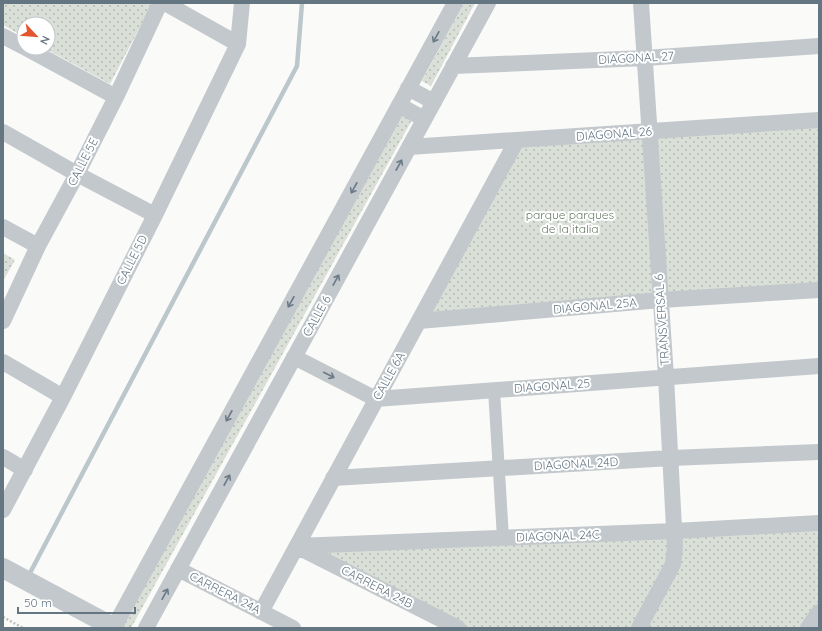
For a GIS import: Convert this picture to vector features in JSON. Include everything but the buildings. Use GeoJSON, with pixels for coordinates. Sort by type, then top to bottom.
{"type":"FeatureCollection","features":[{"type":"Feature","properties":{"kind":"street","name":"CALLE 5E"},"geometry":{"type":"LineString","coordinates":[[3,320],[38,246],[116,97],[160,3]]}},
{"type":"Feature","properties":{"kind":"street"},"geometry":{"type":"LineString","coordinates":[[165,3],[238,44]]}},
{"type":"Feature","properties":{"kind":"street","name":"CALLE 5D"},"geometry":{"type":"LineString","coordinates":[[3,510],[64,397],[238,44],[242,3]]}},
{"type":"Feature","properties":{"kind":"street"},"geometry":{"type":"LineString","coordinates":[[3,568],[115,628],[455,3]]}},
{"type":"Feature","properties":{"kind":"street","name":"CALLE 6"},"geometry":{"type":"LineString","coordinates":[[146,628],[488,3]]}},
{"type":"Feature","properties":{"kind":"street","name":"TRANSVERSAL 6"},"geometry":{"type":"LineString","coordinates":[[639,628],[673,564],[675,552],[666,377],[641,3]]}},
{"type":"Feature","properties":{"kind":"street"},"geometry":{"type":"LineString","coordinates":[[3,36],[16,43]]}},
{"type":"Feature","properties":{"kind":"street","name":"DIAGONAL 27"},"geometry":{"type":"LineString","coordinates":[[453,66],[645,58],[819,46]]}},
{"type":"Feature","properties":{"kind":"street"},"geometry":{"type":"LineString","coordinates":[[40,56],[116,97]]}},
{"type":"Feature","properties":{"kind":"street"},"geometry":{"type":"LineString","coordinates":[[408,88],[434,102]]}},
{"type":"Feature","properties":{"kind":"street"},"geometry":{"type":"LineString","coordinates":[[399,105],[424,119]]}},
{"type":"Feature","properties":{"kind":"street","name":"DIAGONAL 26"},"geometry":{"type":"LineString","coordinates":[[409,146],[650,132],[819,120]]}},
{"type":"Feature","properties":{"kind":"street"},"geometry":{"type":"LineString","coordinates":[[3,132],[77,174],[155,215]]}},
{"type":"Feature","properties":{"kind":"street","name":"CALLE 6A"},"geometry":{"type":"LineString","coordinates":[[261,612],[517,140]]}},
{"type":"Feature","properties":{"kind":"street"},"geometry":{"type":"LineString","coordinates":[[3,227],[38,246]]}},
{"type":"Feature","properties":{"kind":"street","name":"DIAGONAL 25A"},"geometry":{"type":"LineString","coordinates":[[419,321],[661,300],[819,290]]}},
{"type":"Feature","properties":{"kind":"street"},"geometry":{"type":"LineString","coordinates":[[294,357],[376,399]]}},
{"type":"Feature","properties":{"kind":"street"},"geometry":{"type":"LineString","coordinates":[[3,362],[64,397]]}},
{"type":"Feature","properties":{"kind":"street","name":"DIAGONAL 25"},"geometry":{"type":"LineString","coordinates":[[376,399],[819,366]]}},
{"type":"Feature","properties":{"kind":"street"},"geometry":{"type":"LineString","coordinates":[[494,390],[503,538]]}},
{"type":"Feature","properties":{"kind":"street","name":"DIAGONAL 24D"},"geometry":{"type":"LineString","coordinates":[[334,478],[671,458],[819,452]]}},
{"type":"Feature","properties":{"kind":"street"},"geometry":{"type":"LineString","coordinates":[[3,457],[25,470]]}},
{"type":"Feature","properties":{"kind":"street","name":"DIAGONAL 24C"},"geometry":{"type":"LineString","coordinates":[[297,546],[675,531],[819,523]]}},
{"type":"Feature","properties":{"kind":"street","name":"CARRERA 24B"},"geometry":{"type":"LineString","coordinates":[[297,546],[458,628]]}},
{"type":"Feature","properties":{"kind":"street","name":"CARRERA 24A"},"geometry":{"type":"LineString","coordinates":[[178,569],[293,628]]}},
{"type":"Feature","properties":{"kind":"street"},"geometry":{"type":"LineString","coordinates":[[808,628],[819,612]]}},
{"type":"Feature","properties":{"kind":"path"},"geometry":{"type":"LineString","coordinates":[[3,617],[23,628]]}},
{"type":"Feature","properties":{"kind":"green space"},"geometry":{"type":"Polygon","coordinates":[[[3,3],[152,4],[110,84],[56,55],[56,16],[16,16],[16,32],[3,25],[3,3]]]}},
{"type":"Feature","properties":{"kind":"green space"},"geometry":{"type":"Polygon","coordinates":[[[464,3],[475,3],[431,86],[422,81],[464,3]]]}},
{"type":"Feature","properties":{"kind":"green space"},"geometry":{"type":"Polygon","coordinates":[[[403,115],[412,120],[131,628],[128,628],[121,624],[403,115]]]}},
{"type":"Feature","properties":{"kind":"green space","name":"parque parques de la italia"},"geometry":{"type":"Polygon","coordinates":[[[819,120],[819,290],[419,321],[517,140],[819,120]]]}},
{"type":"Feature","properties":{"kind":"green space"},"geometry":{"type":"Polygon","coordinates":[[[3,253],[15,260],[3,281],[3,253]]]}},
{"type":"Feature","properties":{"kind":"green space"},"geometry":{"type":"Polygon","coordinates":[[[819,523],[819,612],[808,628],[458,628],[297,546],[819,523]]]}},
{"type":"Feature","properties":{"kind":"waterway"},"geometry":{"type":"LineString","coordinates":[[30,573],[297,66],[302,3]]}}]}
